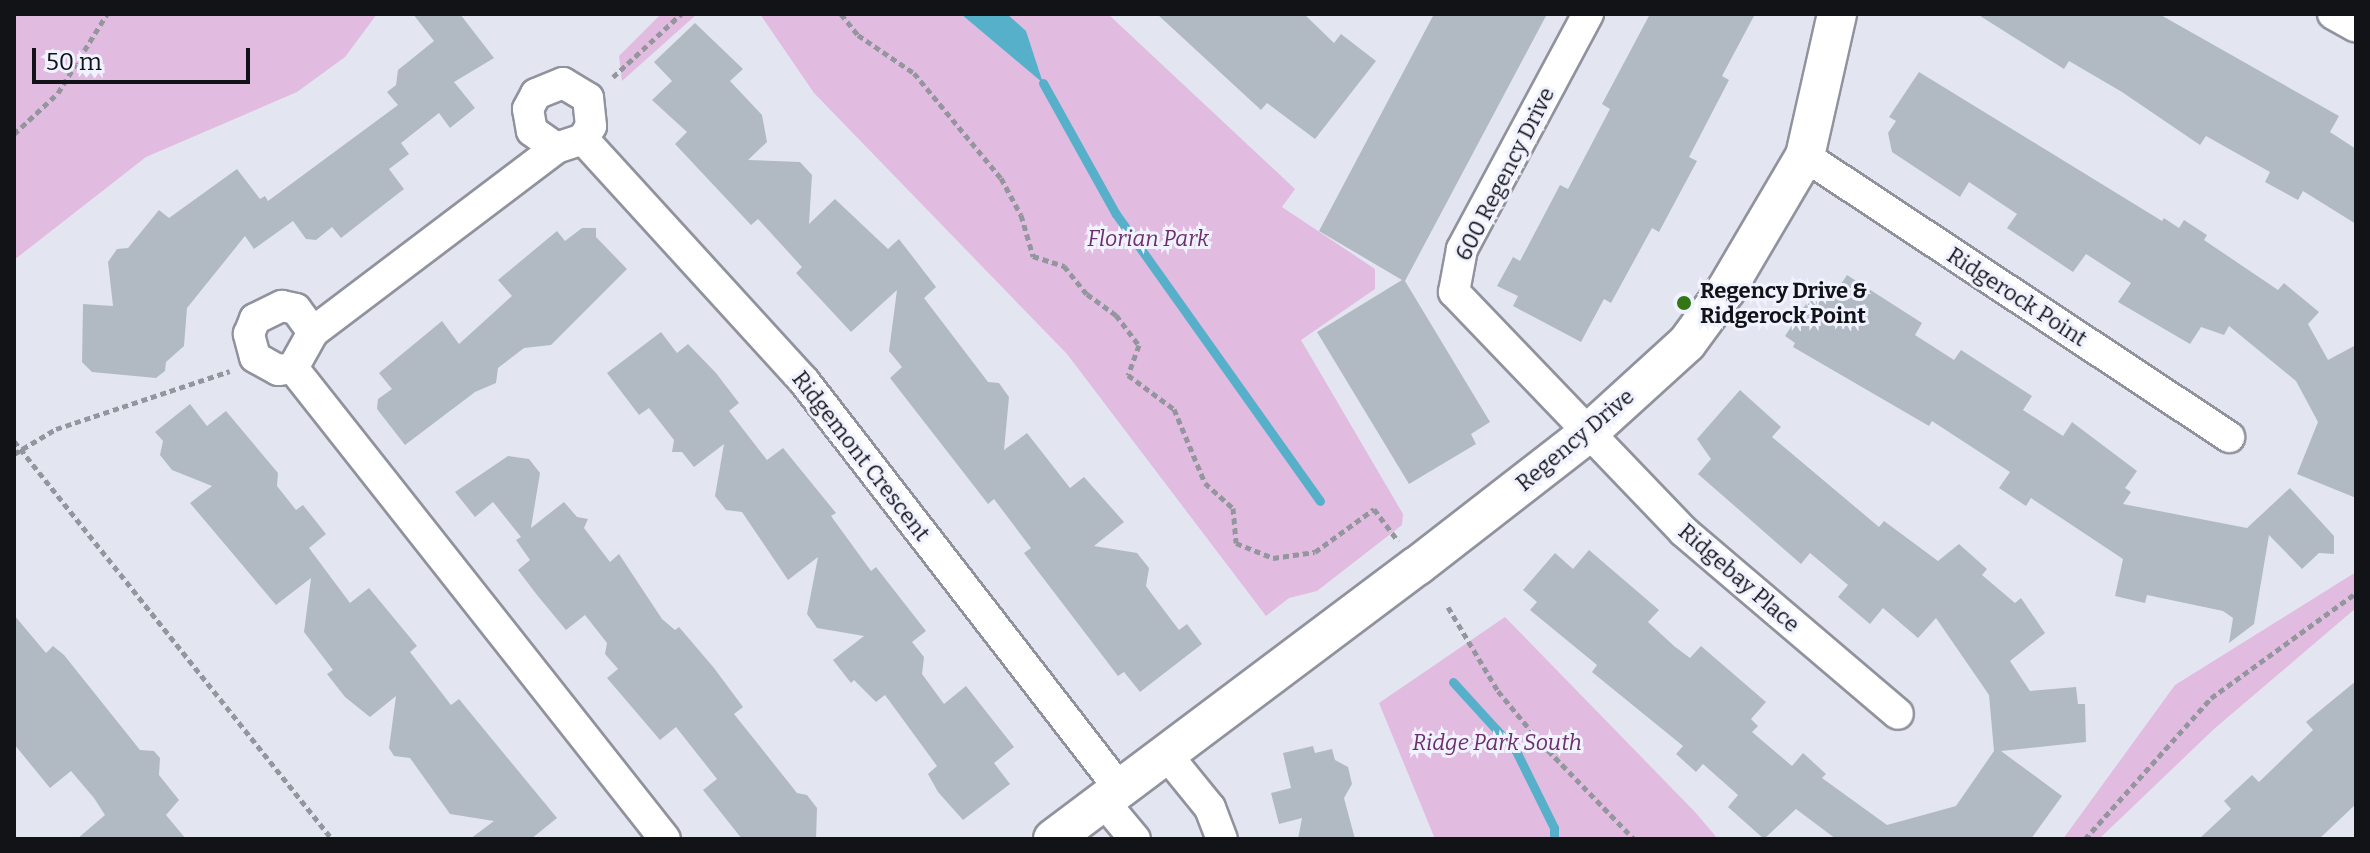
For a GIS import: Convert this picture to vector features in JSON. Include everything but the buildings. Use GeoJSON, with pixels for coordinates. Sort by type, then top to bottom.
{"type":"FeatureCollection","features":[{"type":"Feature","properties":{"kind":"street","name":"600 Regency Drive"},"geometry":{"type":"LineString","coordinates":[[1587,434],[1454,292],[1462,249],[1588,14]]}},
{"type":"Feature","properties":{"kind":"street","name":"Regency Drive"},"geometry":{"type":"LineString","coordinates":[[1053,839],[1587,434],[1687,343],[1726,290],[1805,156],[1837,14]]}},
{"type":"Feature","properties":{"kind":"street"},"geometry":{"type":"LineString","coordinates":[[2333,14],[2356,27]]}},
{"type":"Feature","properties":{"kind":"street","name":"Ridgemont Crescent"},"geometry":{"type":"LineString","coordinates":[[293,368],[313,332],[569,144],[804,381],[1112,795]]}},
{"type":"Feature","properties":{"kind":"street","name":"Ridgerock Point"},"geometry":{"type":"LineString","coordinates":[[1805,156],[2229,437]]}},
{"type":"Feature","properties":{"kind":"street"},"geometry":{"type":"LineString","coordinates":[[313,332],[296,309],[282,306],[255,319],[249,334],[255,357],[278,370],[293,368],[665,839]]}},
{"type":"Feature","properties":{"kind":"street","name":"Ridgebay Place"},"geometry":{"type":"LineString","coordinates":[[1587,434],[1683,531],[1898,714]]}},
{"type":"Feature","properties":{"kind":"street"},"geometry":{"type":"LineString","coordinates":[[1167,755],[1210,808],[1222,839]]}},
{"type":"Feature","properties":{"kind":"street"},"geometry":{"type":"LineString","coordinates":[[1112,795],[1135,839]]}},
{"type":"Feature","properties":{"kind":"path"},"geometry":{"type":"LineString","coordinates":[[14,134],[58,93],[107,14]]}},
{"type":"Feature","properties":{"kind":"path"},"geometry":{"type":"LineString","coordinates":[[613,77],[681,14]]}},
{"type":"Feature","properties":{"kind":"path"},"geometry":{"type":"LineString","coordinates":[[841,14],[858,35],[914,73],[1001,178],[1021,215],[1033,256],[1064,266],[1132,335],[1139,345],[1128,375],[1174,409],[1205,483],[1233,508],[1236,543],[1273,558],[1315,552],[1374,509],[1401,545]]}},
{"type":"Feature","properties":{"kind":"path"},"geometry":{"type":"LineString","coordinates":[[14,454],[56,429],[230,371]]}},
{"type":"Feature","properties":{"kind":"path"},"geometry":{"type":"LineString","coordinates":[[14,441],[332,839]]}},
{"type":"Feature","properties":{"kind":"path"},"geometry":{"type":"LineString","coordinates":[[2085,839],[2211,698],[2356,593]]}},
{"type":"Feature","properties":{"kind":"path"},"geometry":{"type":"LineString","coordinates":[[1448,607],[1498,691],[1541,743],[1634,839]]}},
{"type":"Feature","properties":{"kind":"green space"},"geometry":{"type":"Polygon","coordinates":[[[14,14],[377,14],[345,57],[297,92],[146,157],[14,260],[14,14]]]}},
{"type":"Feature","properties":{"kind":"green space"},"geometry":{"type":"Polygon","coordinates":[[[661,14],[697,14],[622,81],[619,56],[661,14]]]}},
{"type":"Feature","properties":{"kind":"green space","name":"Florian Park"},"geometry":{"type":"Polygon","coordinates":[[[760,14],[1108,14],[1295,189],[1282,207],[1375,269],[1375,289],[1301,340],[1403,514],[1402,525],[1317,591],[1289,598],[1266,616],[1067,354],[814,93],[760,14]]]}},
{"type":"Feature","properties":{"kind":"green space"},"geometry":{"type":"Polygon","coordinates":[[[2356,572],[2356,608],[2214,729],[2099,839],[2063,839],[2175,685],[2356,572]]]}},
{"type":"Feature","properties":{"kind":"green space","name":"Ridge Park South"},"geometry":{"type":"Polygon","coordinates":[[[1505,617],[1718,839],[1435,839],[1379,703],[1505,617]]]}},
{"type":"Feature","properties":{"kind":"water"},"geometry":{"type":"Polygon","coordinates":[[[961,14],[1007,14],[1026,31],[1043,83],[961,14]]]}},
{"type":"Feature","properties":{"kind":"waterway"},"geometry":{"type":"LineString","coordinates":[[1043,83],[1116,214],[1320,501]]}},
{"type":"Feature","properties":{"kind":"waterway"},"geometry":{"type":"LineString","coordinates":[[1453,682],[1516,751],[1554,828],[1554,839]]}},
{"type":"Feature","properties":{"kind":"place","name":"Regency Drive & Ridgerock Point"},"geometry":{"type":"Point","coordinates":[1684,303]}}]}
